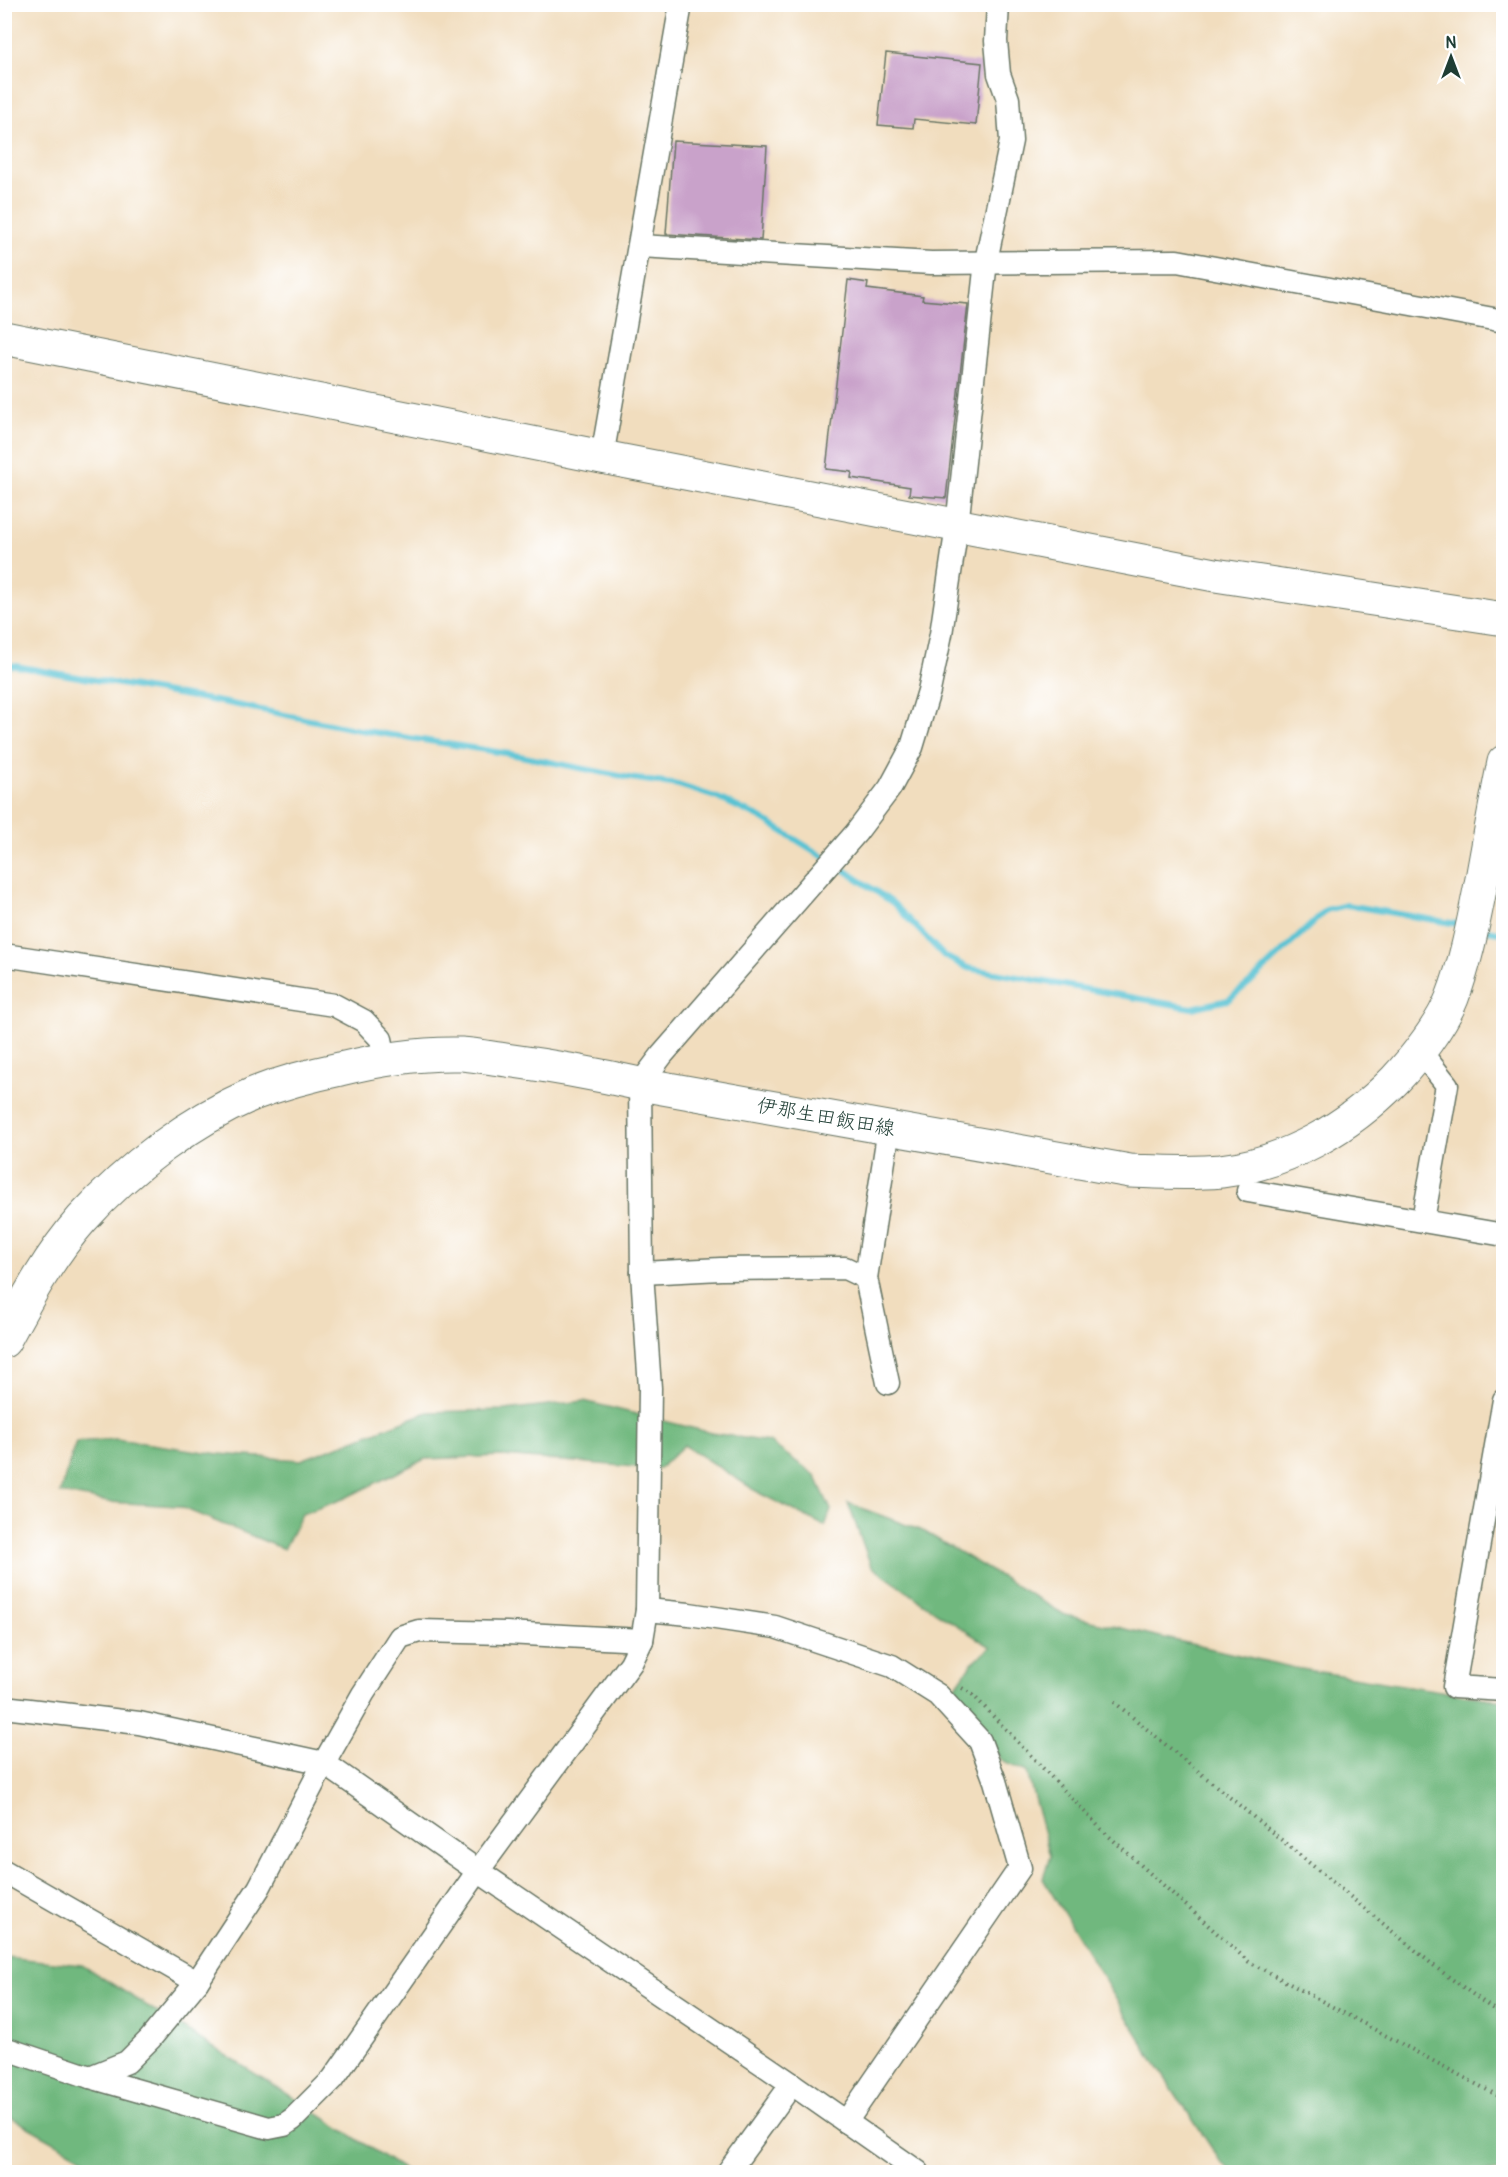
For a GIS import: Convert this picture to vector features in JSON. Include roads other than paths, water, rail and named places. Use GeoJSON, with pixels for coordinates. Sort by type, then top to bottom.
{"type":"FeatureCollection","features":[{"type":"Feature","properties":{"kind":"main road"},"geometry":{"type":"LineString","coordinates":[[4,338],[957,526],[1215,574],[1503,619]]}},
{"type":"Feature","properties":{"kind":"main road","name":"伊那生田飯田線"},"geometry":{"type":"LineString","coordinates":[[4,1341],[33,1287],[82,1219],[150,1156],[211,1115],[253,1095],[300,1078],[385,1058],[462,1054],[564,1068],[640,1084],[1130,1171],[1179,1173],[1223,1170],[1293,1151],[1324,1137],[1373,1102],[1420,1051],[1451,1000],[1469,948],[1503,762]]}},
{"type":"Feature","properties":{"kind":"street"},"geometry":{"type":"LineString","coordinates":[[602,457],[681,4]]}},
{"type":"Feature","properties":{"kind":"street"},"geometry":{"type":"LineString","coordinates":[[4,2048],[90,2077],[269,2128],[284,2125],[333,2079],[478,1871],[631,1663],[642,1640],[647,1610],[650,1388],[642,1273],[640,1084],[662,1055],[856,832],[890,788],[912,747],[929,692],[941,634],[957,526],[986,261],[1011,141],[1008,99],[999,74],[996,41],[998,4]]}},
{"type":"Feature","properties":{"kind":"street"},"geometry":{"type":"LineString","coordinates":[[640,246],[931,263],[1177,261],[1503,321]]}},
{"type":"Feature","properties":{"kind":"street"},"geometry":{"type":"LineString","coordinates":[[4,955],[334,1005],[364,1021],[381,1039],[385,1058]]}},
{"type":"Feature","properties":{"kind":"street"},"geometry":{"type":"LineString","coordinates":[[1420,1051],[1448,1085],[1423,1220]]}},
{"type":"Feature","properties":{"kind":"street"},"geometry":{"type":"LineString","coordinates":[[888,1128],[866,1278],[888,1383]]}},
{"type":"Feature","properties":{"kind":"street"},"geometry":{"type":"LineString","coordinates":[[1248,1191],[1503,1234]]}},
{"type":"Feature","properties":{"kind":"street"},"geometry":{"type":"LineString","coordinates":[[642,1273],[721,1269],[845,1268],[866,1278]]}},
{"type":"Feature","properties":{"kind":"street"},"geometry":{"type":"LineString","coordinates":[[1503,1400],[1454,1687],[1503,1690]]}},
{"type":"Feature","properties":{"kind":"street"},"geometry":{"type":"LineString","coordinates":[[647,1610],[775,1627],[892,1666],[938,1695],[980,1741],[995,1781],[1020,1868],[846,2122]]}},
{"type":"Feature","properties":{"kind":"street"},"geometry":{"type":"LineString","coordinates":[[90,2077],[127,2062],[150,2039],[197,1982],[259,1888],[324,1763],[363,1694],[400,1637],[419,1631],[642,1640]]}},
{"type":"Feature","properties":{"kind":"street"},"geometry":{"type":"LineString","coordinates":[[4,1707],[139,1723],[324,1763],[918,2172]]}},
{"type":"Feature","properties":{"kind":"street"},"geometry":{"type":"LineString","coordinates":[[4,1871],[197,1982]]}},
{"type":"Feature","properties":{"kind":"street"},"geometry":{"type":"LineString","coordinates":[[728,2172],[792,2084]]}},
{"type":"Feature","properties":{"kind":"waterway"},"geometry":{"type":"LineString","coordinates":[[4,664],[227,703],[354,729],[510,754],[630,778],[678,785],[718,798],[761,818],[827,859]]}},
{"type":"Feature","properties":{"kind":"waterway"},"geometry":{"type":"LineString","coordinates":[[836,864],[893,903],[944,956],[968,968],[1192,1008],[1228,1000],[1252,981],[1326,910],[1347,905],[1463,925]]}},
{"type":"Feature","properties":{"kind":"waterway"},"geometry":{"type":"LineString","coordinates":[[1482,929],[1504,933]]}}]}
